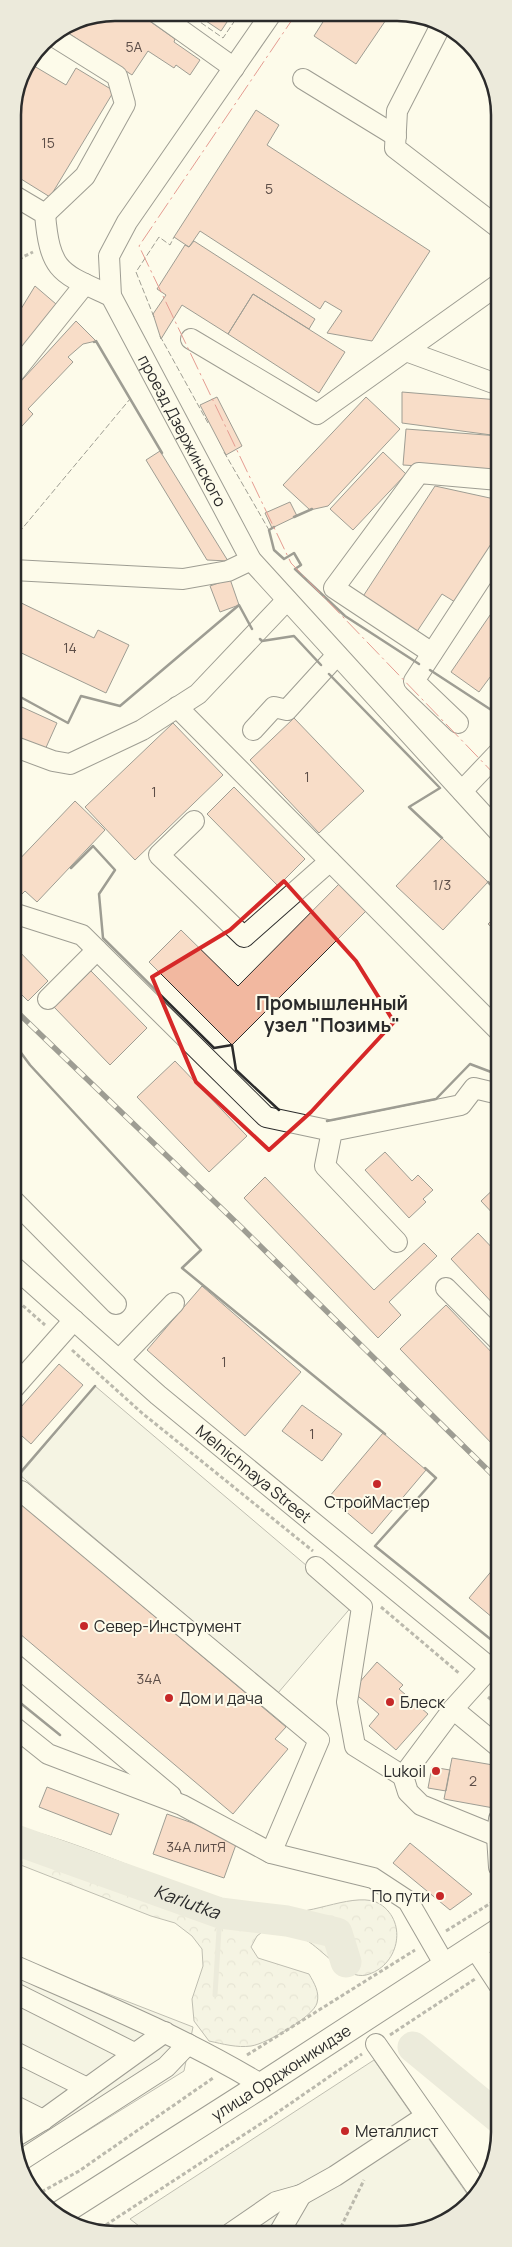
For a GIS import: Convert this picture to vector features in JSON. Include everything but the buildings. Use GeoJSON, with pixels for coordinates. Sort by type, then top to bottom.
{"type":"FeatureCollection","features":[{"type":"Feature","properties":{"kind":"main road","name":"улица Орджоникидзе"},"geometry":{"type":"LineString","coordinates":[[65,2211],[262,2086],[491,1936]]}},
{"type":"Feature","properties":{"kind":"street"},"geometry":{"type":"LineString","coordinates":[[168,21],[234,68]]}},
{"type":"Feature","properties":{"kind":"street","name":"проезд Дзержинского"},"geometry":{"type":"LineString","coordinates":[[266,21],[127,222],[108,256],[111,296],[251,560],[491,823]]}},
{"type":"Feature","properties":{"kind":"street"},"geometry":{"type":"LineString","coordinates":[[438,31],[397,111],[395,148],[491,222]]}},
{"type":"Feature","properties":{"kind":"street"},"geometry":{"type":"LineString","coordinates":[[45,214],[85,176],[124,104],[117,76],[59,40]]}},
{"type":"Feature","properties":{"kind":"street"},"geometry":{"type":"LineString","coordinates":[[303,79],[396,136]]}},
{"type":"Feature","properties":{"kind":"street"},"geometry":{"type":"LineString","coordinates":[[21,200],[45,214]]}},
{"type":"Feature","properties":{"kind":"street"},"geometry":{"type":"LineString","coordinates":[[45,214],[47,237],[56,262],[67,276],[111,296]]}},
{"type":"Feature","properties":{"kind":"street"},"geometry":{"type":"LineString","coordinates":[[21,364],[85,284]]}},
{"type":"Feature","properties":{"kind":"street"},"geometry":{"type":"LineString","coordinates":[[191,339],[317,414],[491,290]]}},
{"type":"Feature","properties":{"kind":"street"},"geometry":{"type":"LineString","coordinates":[[406,351],[491,383]]}},
{"type":"Feature","properties":{"kind":"street"},"geometry":{"type":"LineString","coordinates":[[432,653],[334,588],[419,473],[491,479]]}},
{"type":"Feature","properties":{"kind":"street"},"geometry":{"type":"LineString","coordinates":[[21,570],[183,579],[228,571],[251,560]]}},
{"type":"Feature","properties":{"kind":"street"},"geometry":{"type":"LineString","coordinates":[[458,723],[414,681],[491,562]]}},
{"type":"Feature","properties":{"kind":"street"},"geometry":{"type":"LineString","coordinates":[[21,749],[52,761],[70,764],[142,730],[198,694],[288,600]]}},
{"type":"Feature","properties":{"kind":"street"},"geometry":{"type":"LineString","coordinates":[[253,730],[274,707],[288,710],[337,655]]}},
{"type":"Feature","properties":{"kind":"street"},"geometry":{"type":"LineString","coordinates":[[178,707],[491,1023]]}},
{"type":"Feature","properties":{"kind":"street"},"geometry":{"type":"LineString","coordinates":[[462,791],[491,760]]}},
{"type":"Feature","properties":{"kind":"street"},"geometry":{"type":"LineString","coordinates":[[194,821],[159,855],[244,937],[330,861]]}},
{"type":"Feature","properties":{"kind":"street"},"geometry":{"type":"LineString","coordinates":[[21,916],[82,936],[266,1117],[332,1131],[461,1105],[474,1088],[491,1092]]}},
{"type":"Feature","properties":{"kind":"street"},"geometry":{"type":"LineString","coordinates":[[48,999],[97,950]]}},
{"type":"Feature","properties":{"kind":"street"},"geometry":{"type":"LineString","coordinates":[[332,1131],[325,1166],[397,1242]]}},
{"type":"Feature","properties":{"kind":"street"},"geometry":{"type":"LineString","coordinates":[[21,1208],[116,1304]]}},
{"type":"Feature","properties":{"kind":"street","name":"Melnichnaya Street"},"geometry":{"type":"LineString","coordinates":[[21,1273],[217,1444],[491,1669]]}},
{"type":"Feature","properties":{"kind":"street"},"geometry":{"type":"LineString","coordinates":[[446,1288],[491,1333]]}},
{"type":"Feature","properties":{"kind":"street"},"geometry":{"type":"LineString","coordinates":[[119,1360],[174,1302]]}},
{"type":"Feature","properties":{"kind":"street"},"geometry":{"type":"LineString","coordinates":[[21,1380],[74,1320]]}},
{"type":"Feature","properties":{"kind":"street"},"geometry":{"type":"LineString","coordinates":[[21,1491],[319,1740],[271,1853]]}},
{"type":"Feature","properties":{"kind":"street"},"geometry":{"type":"LineString","coordinates":[[316,1560],[362,1607],[347,1702],[355,1746],[403,1776],[408,1792],[421,1805],[491,1826]]}},
{"type":"Feature","properties":{"kind":"street"},"geometry":{"type":"LineString","coordinates":[[21,1671],[182,1805]]}},
{"type":"Feature","properties":{"kind":"street"},"geometry":{"type":"LineString","coordinates":[[403,1776],[454,1709],[474,1686],[491,1673]]}},
{"type":"Feature","properties":{"kind":"street"},"geometry":{"type":"LineString","coordinates":[[454,1709],[491,1740]]}},
{"type":"Feature","properties":{"kind":"street"},"geometry":{"type":"LineString","coordinates":[[21,1732],[48,1754],[182,1805],[271,1853],[373,1878],[408,1902],[446,1967]]}},
{"type":"Feature","properties":{"kind":"street"},"geometry":{"type":"LineString","coordinates":[[474,1947],[491,1973]]}},
{"type":"Feature","properties":{"kind":"street"},"geometry":{"type":"LineString","coordinates":[[21,1969],[165,2032],[230,2066],[262,2086]]}},
{"type":"Feature","properties":{"kind":"street"},"geometry":{"type":"LineString","coordinates":[[21,1996],[134,2053]]}},
{"type":"Feature","properties":{"kind":"street"},"geometry":{"type":"LineString","coordinates":[[21,2133],[44,2120],[165,2032]]}},
{"type":"Feature","properties":{"kind":"street"},"geometry":{"type":"LineString","coordinates":[[25,2158],[166,2067],[188,2044]]}},
{"type":"Feature","properties":{"kind":"street"},"geometry":{"type":"LineString","coordinates":[[376,2044],[474,2185]]}},
{"type":"Feature","properties":{"kind":"street"},"geometry":{"type":"LineString","coordinates":[[21,2054],[87,2088]]}},
{"type":"Feature","properties":{"kind":"street"},"geometry":{"type":"LineString","coordinates":[[21,2108],[44,2120]]}},
{"type":"Feature","properties":{"kind":"street"},"geometry":{"type":"LineString","coordinates":[[241,2226],[276,2202],[301,2195],[381,2148],[426,2116]]}},
{"type":"Feature","properties":{"kind":"street"},"geometry":{"type":"LineString","coordinates":[[283,2226],[301,2195]]}},
{"type":"Feature","properties":{"kind":"path"},"geometry":{"type":"LineString","coordinates":[[21,1304],[142,1413],[316,1560]]}},
{"type":"Feature","properties":{"kind":"path"},"geometry":{"type":"LineString","coordinates":[[376,1603],[491,1700]]}},
{"type":"Feature","properties":{"kind":"path"},"geometry":{"type":"LineString","coordinates":[[43,2191],[79,2171],[230,2066],[491,1903]]}},
{"type":"Feature","properties":{"kind":"path"},"geometry":{"type":"LineString","coordinates":[[105,2225],[376,2044],[491,1980]]}},
{"type":"Feature","properties":{"kind":"path"},"geometry":{"type":"LineString","coordinates":[[342,2226],[381,2148]]}},
{"type":"Feature","properties":{"kind":"highlighted area"},"geometry":{"type":"Polygon","coordinates":[[[284,881],[356,961],[394,1022],[311,1112],[269,1150],[196,1082],[152,977],[230,930],[284,881]]]}},
{"type":"Feature","properties":{"kind":"green space"},"geometry":{"type":"Polygon","coordinates":[[[21,1828],[81,1847],[181,1885],[248,1905],[283,1912],[294,1912],[347,1901],[370,1900],[380,1904],[389,1912],[395,1922],[396,1944],[386,1963],[366,1975],[358,1975],[350,1973],[334,1963],[306,1940],[276,1930],[266,1929],[257,1936],[251,1947],[258,1958],[309,1974],[317,1991],[317,2003],[314,2009],[298,2022],[267,2040],[251,2046],[230,2045],[209,2041],[194,2021],[192,1999],[203,1966],[202,1949],[192,1936],[175,1923],[151,1916],[21,1865],[21,1828]]]}},
{"type":"Feature","properties":{"kind":"green space","name":"Металлист"},"geometry":{"type":"Polygon","coordinates":[[[374,2060],[467,2194],[454,2206],[438,2216],[421,2223],[397,2226],[139,2226],[130,2219],[374,2060]]]}},
{"type":"Feature","properties":{"kind":"shaded area"},"geometry":{"type":"Polygon","coordinates":[[[95,1386],[353,1605],[278,1693],[21,1476],[95,1386]]]}},
{"type":"Feature","properties":{"kind":"shaded area"},"geometry":{"type":"Polygon","coordinates":[[[21,1960],[193,2027],[184,2071],[28,2168],[24,2156],[21,2132],[21,1960]]]}},
{"type":"Feature","properties":{"kind":"waterway","name":"Karlutka"},"geometry":{"type":"LineString","coordinates":[[21,1842],[220,1913],[287,1921],[337,1933],[346,1962]]}},
{"type":"Feature","properties":{"kind":"waterway"},"geometry":{"type":"LineString","coordinates":[[215,1995],[220,1913]]}},
{"type":"Feature","properties":{"kind":"waterway","name":"Karlutka"},"geometry":{"type":"LineString","coordinates":[[413,2047],[491,2111]]}},
{"type":"Feature","properties":{"kind":"railway"},"geometry":{"type":"LineString","coordinates":[[21,1016],[242,1228],[491,1473]]}},
{"type":"Feature","properties":{"kind":"fence"},"geometry":{"type":"LineString","coordinates":[[199,21],[223,38],[235,21]]}},
{"type":"Feature","properties":{"kind":"fence"},"geometry":{"type":"LineString","coordinates":[[154,317],[136,272],[159,237],[170,245],[174,237]]}},
{"type":"Feature","properties":{"kind":"fence"},"geometry":{"type":"LineString","coordinates":[[160,336],[208,423]]}},
{"type":"Feature","properties":{"kind":"fence"},"geometry":{"type":"LineString","coordinates":[[21,530],[130,399]]}},
{"type":"Feature","properties":{"kind":"fence"},"geometry":{"type":"LineString","coordinates":[[224,452],[269,530]]}},
{"type":"Feature","properties":{"kind":"wall"},"geometry":{"type":"LineString","coordinates":[[94,342],[96,341],[162,453]]}},
{"type":"Feature","properties":{"kind":"wall"},"geometry":{"type":"LineString","coordinates":[[294,517],[312,509]]}},
{"type":"Feature","properties":{"kind":"wall"},"geometry":{"type":"LineString","coordinates":[[274,527],[269,530],[274,550],[284,559],[294,553],[301,565],[295,569],[345,616],[419,664]]}},
{"type":"Feature","properties":{"kind":"wall"},"geometry":{"type":"LineString","coordinates":[[21,697],[68,723],[81,696],[120,706],[239,605],[252,629]]}},
{"type":"Feature","properties":{"kind":"wall"},"geometry":{"type":"LineString","coordinates":[[260,639],[262,641],[294,636],[321,665]]}},
{"type":"Feature","properties":{"kind":"wall"},"geometry":{"type":"LineString","coordinates":[[430,670],[491,710]]}},
{"type":"Feature","properties":{"kind":"wall"},"geometry":{"type":"LineString","coordinates":[[329,674],[440,788],[409,807],[442,838]]}},
{"type":"Feature","properties":{"kind":"wall"},"geometry":{"type":"LineString","coordinates":[[71,868],[93,846],[115,870],[99,894],[103,938],[214,1048],[232,1045],[236,1070],[279,1110]]}},
{"type":"Feature","properties":{"kind":"wall"},"geometry":{"type":"LineString","coordinates":[[488,882],[491,885]]}},
{"type":"Feature","properties":{"kind":"wall"},"geometry":{"type":"LineString","coordinates":[[21,1053],[30,1065],[201,1250],[182,1268],[385,1434]]}},
{"type":"Feature","properties":{"kind":"wall"},"geometry":{"type":"LineString","coordinates":[[327,1121],[436,1099],[470,1064],[491,1072]]}},
{"type":"Feature","properties":{"kind":"wall"},"geometry":{"type":"LineString","coordinates":[[21,1472],[95,1386]]}},
{"type":"Feature","properties":{"kind":"wall"},"geometry":{"type":"LineString","coordinates":[[425,1468],[436,1478],[375,1546],[491,1640]]}},
{"type":"Feature","properties":{"kind":"wall"},"geometry":{"type":"LineString","coordinates":[[21,1703],[60,1735]]}},
{"type":"Feature","properties":{"kind":"power"},"geometry":{"type":"LineString","coordinates":[[291,21],[139,246],[291,563],[491,771]]}},
{"type":"Feature","properties":{"kind":"place","name":"СтройМастер"},"geometry":{"type":"Point","coordinates":[377,1484]}},
{"type":"Feature","properties":{"kind":"place","name":"Север-Инструмент"},"geometry":{"type":"Point","coordinates":[84,1626]}},
{"type":"Feature","properties":{"kind":"place","name":"Дом и дача"},"geometry":{"type":"Point","coordinates":[169,1698]}},
{"type":"Feature","properties":{"kind":"place","name":"Блеск"},"geometry":{"type":"Point","coordinates":[390,1702]}},
{"type":"Feature","properties":{"kind":"place","name":"Lukoil"},"geometry":{"type":"Point","coordinates":[436,1771]}},
{"type":"Feature","properties":{"kind":"place","name":"По пути"},"geometry":{"type":"Point","coordinates":[440,1896]}},
{"type":"Feature","properties":{"kind":"place","name":"Металлист"},"geometry":{"type":"Point","coordinates":[345,2131]}},
{"type":"Feature","properties":{"kind":"district","name":"Промышленный узел \"Позимь\""},"geometry":{"type":"Point","coordinates":[332,1014]}}]}
